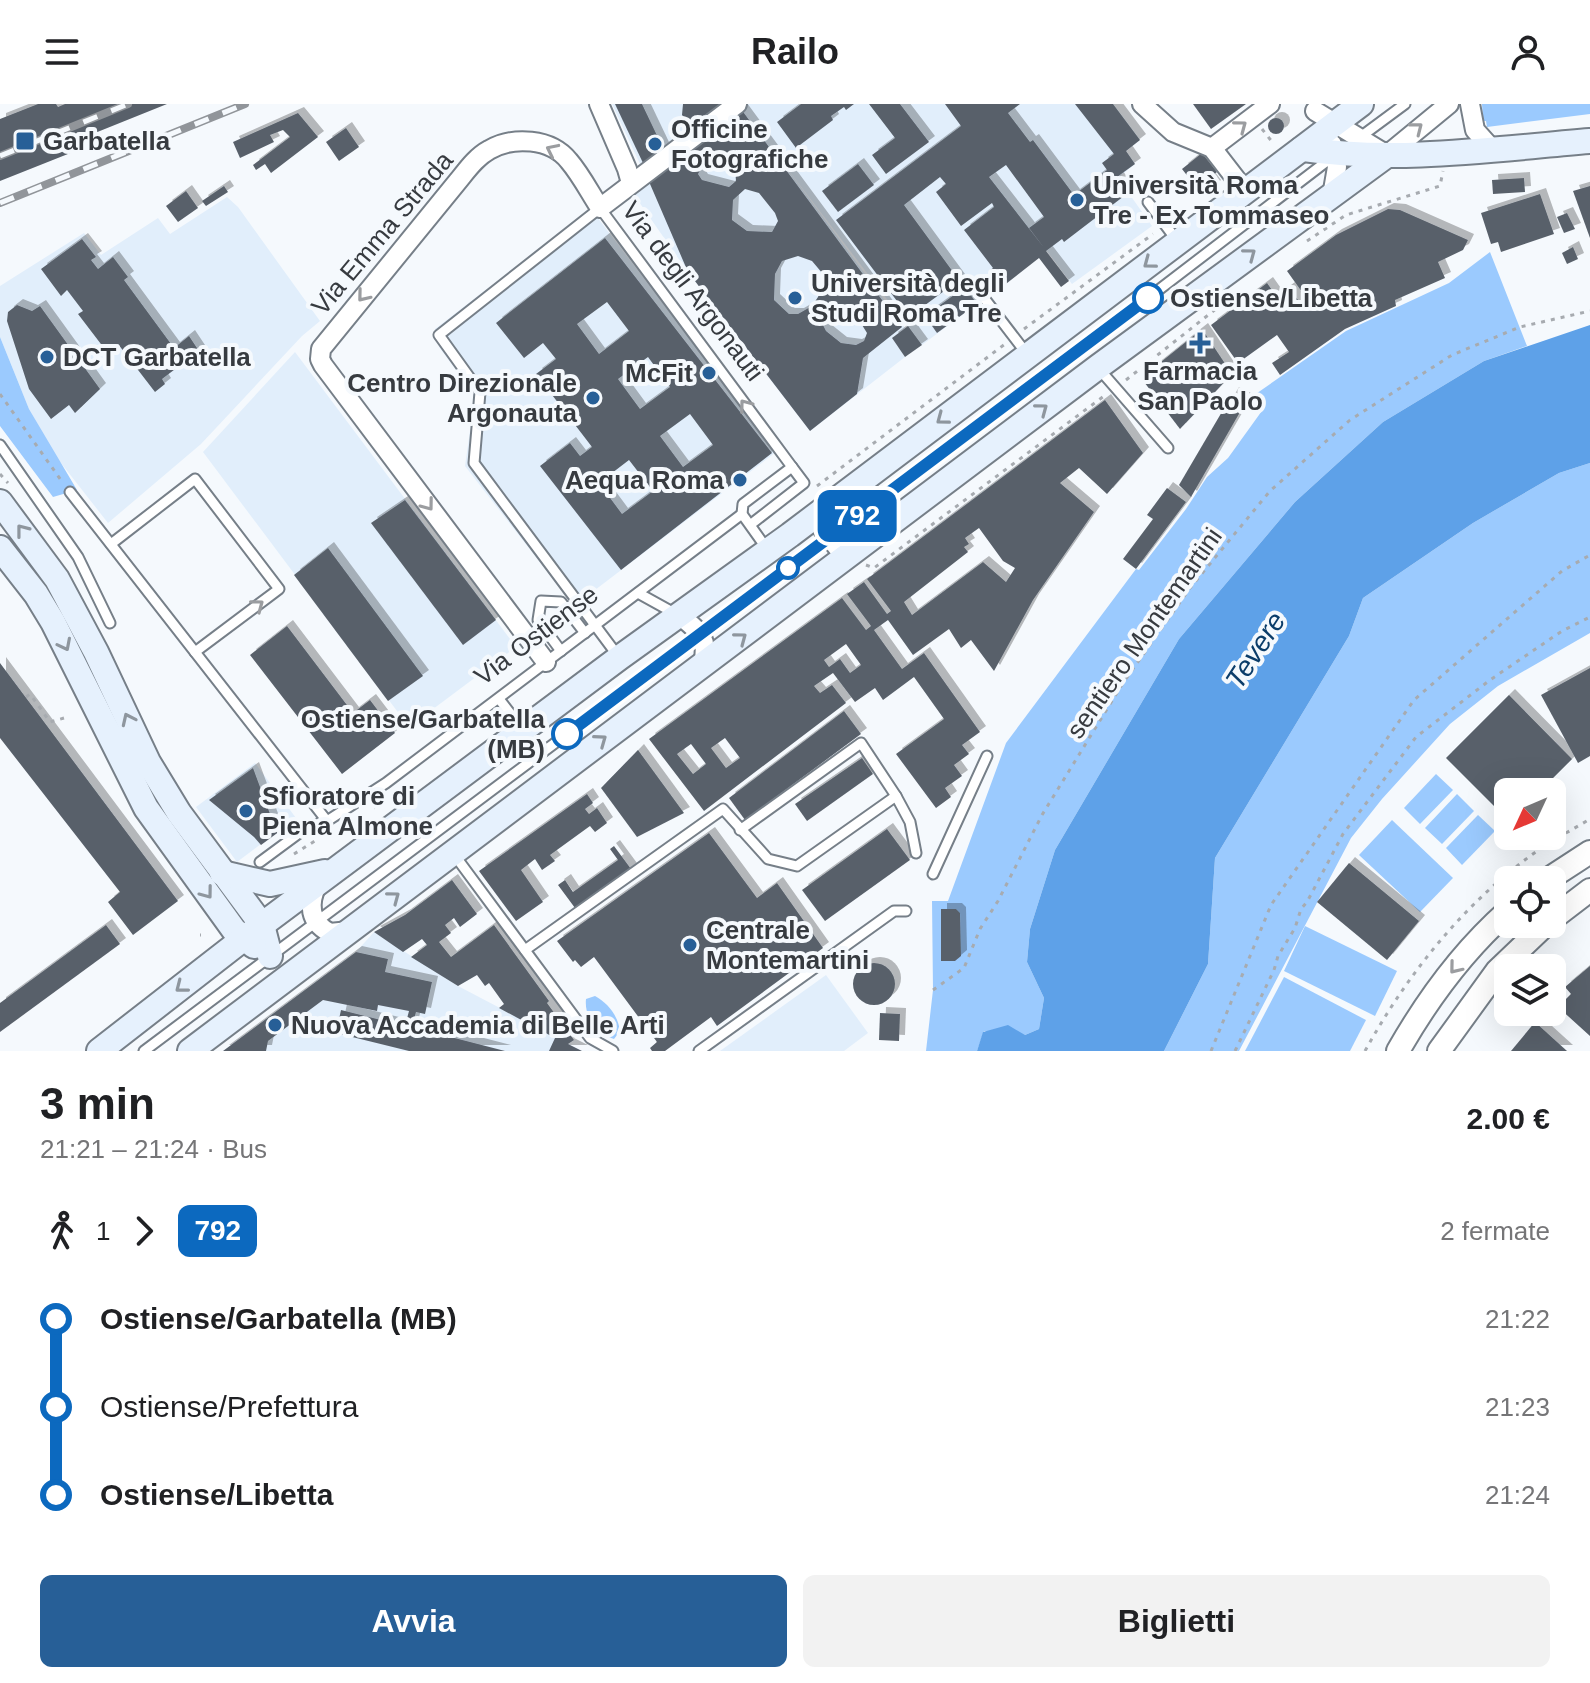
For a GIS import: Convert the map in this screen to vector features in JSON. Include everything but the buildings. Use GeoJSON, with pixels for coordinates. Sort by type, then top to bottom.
{"type":"FeatureCollection","features":[{"type":"Feature","properties":{"kind":"main road"},"geometry":{"type":"LineString","coordinates":[[99,1051],[252,932],[813,517],[1020,346],[1178,242],[1246,192],[1302,149],[1322,117],[1361,104]]}},
{"type":"Feature","properties":{"kind":"main road"},"geometry":{"type":"LineString","coordinates":[[1302,149],[1336,154],[1387,155],[1590,141]]}},
{"type":"Feature","properties":{"kind":"main road"},"geometry":{"type":"LineString","coordinates":[[190,1051],[1098,367],[1339,205],[1387,155]]}},
{"type":"Feature","properties":{"kind":"main road"},"geometry":{"type":"LineString","coordinates":[[0,502],[44,559],[79,618],[148,762],[179,813],[222,873],[252,932]]}},
{"type":"Feature","properties":{"kind":"main road"},"geometry":{"type":"LineString","coordinates":[[0,548],[24,578],[64,642],[142,801],[195,877],[252,932],[287,978]]}},
{"type":"Feature","properties":{"kind":"main road"},"geometry":{"type":"LineString","coordinates":[[222,873],[258,882],[281,883],[342,866]]}},
{"type":"Feature","properties":{"kind":"street","name":"Via degli Argonauti"},"geometry":{"type":"LineString","coordinates":[[599,104],[631,183],[600,208]]}},
{"type":"Feature","properties":{"kind":"street"},"geometry":{"type":"LineString","coordinates":[[631,183],[737,104]]}},
{"type":"Feature","properties":{"kind":"street"},"geometry":{"type":"LineString","coordinates":[[1142,104],[1173,132],[1212,148],[1246,192]]}},
{"type":"Feature","properties":{"kind":"street"},"geometry":{"type":"LineString","coordinates":[[1212,148],[1270,104]]}},
{"type":"Feature","properties":{"kind":"street"},"geometry":{"type":"LineString","coordinates":[[1322,117],[1387,155],[1449,104]]}},
{"type":"Feature","properties":{"kind":"street"},"geometry":{"type":"LineString","coordinates":[[1470,104],[1475,130],[1492,149]]}},
{"type":"Feature","properties":{"kind":"street"},"geometry":{"type":"LineString","coordinates":[[1322,117],[1336,154],[1339,205]]}},
{"type":"Feature","properties":{"kind":"street","name":"Via Emma Strada"},"geometry":{"type":"LineString","coordinates":[[554,657],[323,365],[319,353],[458,181],[490,149],[513,141],[551,146],[569,161],[600,208]]}},
{"type":"Feature","properties":{"kind":"street"},"geometry":{"type":"LineString","coordinates":[[813,517],[846,558]]}},
{"type":"Feature","properties":{"kind":"street"},"geometry":{"type":"LineString","coordinates":[[679,615],[700,633],[706,648],[703,665]]}},
{"type":"Feature","properties":{"kind":"street"},"geometry":{"type":"LineString","coordinates":[[1566,868],[1590,852]]}},
{"type":"Feature","properties":{"kind":"street"},"geometry":{"type":"LineString","coordinates":[[317,885],[310,904],[316,922],[330,933],[351,930]]}},
{"type":"Feature","properties":{"kind":"street"},"geometry":{"type":"LineString","coordinates":[[1566,908],[1590,890]]}},
{"type":"Feature","properties":{"kind":"street"},"geometry":{"type":"LineString","coordinates":[[1398,1051],[1438,989],[1494,924]]}},
{"type":"Feature","properties":{"kind":"street"},"geometry":{"type":"LineString","coordinates":[[1439,1051],[1497,971],[1531,938]]}},
{"type":"Feature","properties":{"kind":"lane"},"geometry":{"type":"LineString","coordinates":[[144,1051],[1405,104]]}},
{"type":"Feature","properties":{"kind":"lane"},"geometry":{"type":"LineString","coordinates":[[1148,202],[1178,242]]}},
{"type":"Feature","properties":{"kind":"lane"},"geometry":{"type":"LineString","coordinates":[[600,208],[439,335],[480,392],[474,463],[619,658]]}},
{"type":"Feature","properties":{"kind":"lane","name":"Via degli Argonauti"},"geometry":{"type":"LineString","coordinates":[[600,208],[792,467]]}},
{"type":"Feature","properties":{"kind":"lane"},"geometry":{"type":"LineString","coordinates":[[984,298],[1020,346]]}},
{"type":"Feature","properties":{"kind":"lane"},"geometry":{"type":"LineString","coordinates":[[1098,367],[1168,448]]}},
{"type":"Feature","properties":{"kind":"lane"},"geometry":{"type":"LineString","coordinates":[[0,445],[78,557],[110,623]]}},
{"type":"Feature","properties":{"kind":"lane"},"geometry":{"type":"LineString","coordinates":[[750,525],[804,483],[792,467]]}},
{"type":"Feature","properties":{"kind":"lane","name":"Via Ostiense"},"geometry":{"type":"LineString","coordinates":[[260,862],[306,828],[327,821],[386,783],[742,514],[743,504],[792,467]]}},
{"type":"Feature","properties":{"kind":"lane"},"geometry":{"type":"LineString","coordinates":[[111,544],[195,479],[279,589],[195,652]]}},
{"type":"Feature","properties":{"kind":"lane"},"geometry":{"type":"LineString","coordinates":[[70,492],[327,821]]}},
{"type":"Feature","properties":{"kind":"lane"},"geometry":{"type":"LineString","coordinates":[[742,514],[768,551]]}},
{"type":"Feature","properties":{"kind":"lane"},"geometry":{"type":"LineString","coordinates":[[638,593],[679,615]]}},
{"type":"Feature","properties":{"kind":"lane"},"geometry":{"type":"LineString","coordinates":[[554,657],[538,620],[541,601],[561,602],[585,633]]}},
{"type":"Feature","properties":{"kind":"lane"},"geometry":{"type":"LineString","coordinates":[[499,699],[523,730]]}},
{"type":"Feature","properties":{"kind":"lane"},"geometry":{"type":"LineString","coordinates":[[740,830],[861,743],[910,822],[916,853]]}},
{"type":"Feature","properties":{"kind":"lane"},"geometry":{"type":"LineString","coordinates":[[933,874],[987,756]]}},
{"type":"Feature","properties":{"kind":"lane"},"geometry":{"type":"LineString","coordinates":[[525,950],[723,809],[768,859],[797,866],[896,796]]}},
{"type":"Feature","properties":{"kind":"lane"},"geometry":{"type":"LineString","coordinates":[[452,852],[590,1038],[613,1051]]}},
{"type":"Feature","properties":{"kind":"lane"},"geometry":{"type":"LineString","coordinates":[[699,1051],[894,911],[906,911]]}},
{"type":"Feature","properties":{"kind":"path"},"geometry":{"type":"LineString","coordinates":[[1339,205],[1440,186],[1443,176]]}},
{"type":"Feature","properties":{"kind":"path"},"geometry":{"type":"LineString","coordinates":[[814,488],[1020,346],[1092,278]]}},
{"type":"Feature","properties":{"kind":"path"},"geometry":{"type":"LineString","coordinates":[[874,568],[1115,388],[1237,292]]}},
{"type":"Feature","properties":{"kind":"path","name":"sentiero Montemartini"},"geometry":{"type":"LineString","coordinates":[[933,990],[964,968],[980,929],[998,901],[1042,815],[1123,683],[1190,588],[1270,491],[1350,420],[1440,362],[1520,327],[1590,311]]}},
{"type":"Feature","properties":{"kind":"path"},"geometry":{"type":"LineString","coordinates":[[0,394],[70,492]]}},
{"type":"Feature","properties":{"kind":"path"},"geometry":{"type":"LineString","coordinates":[[1211,1051],[1271,905],[1414,700],[1562,571],[1590,555]]}},
{"type":"Feature","properties":{"kind":"path"},"geometry":{"type":"LineString","coordinates":[[1235,1051],[1278,956],[1295,928],[1301,909],[1343,834],[1416,737],[1490,680],[1562,631],[1590,617]]}},
{"type":"Feature","properties":{"kind":"path"},"geometry":{"type":"LineString","coordinates":[[26,697],[30,694],[50,722],[64,718]]}},
{"type":"Feature","properties":{"kind":"path"},"geometry":{"type":"LineString","coordinates":[[365,813],[414,784]]}},
{"type":"Feature","properties":{"kind":"path"},"geometry":{"type":"LineString","coordinates":[[290,857],[328,833]]}},
{"type":"Feature","properties":{"kind":"shaded area"},"geometry":{"type":"Polygon","coordinates":[[[612,104],[720,104],[640,164],[612,104]]]}},
{"type":"Feature","properties":{"kind":"shaded area"},"geometry":{"type":"Polygon","coordinates":[[[748,104],[1113,104],[1140,140],[1126,151],[1135,164],[1118,178],[1152,226],[1072,284],[1047,251],[922,345],[780,159],[905,328],[892,338],[905,357],[810,431],[685,268],[630,189],[748,104]]]}},
{"type":"Feature","properties":{"kind":"shaded area"},"geometry":{"type":"Polygon","coordinates":[[[1482,104],[1590,104],[1590,114],[1487,127],[1486,121],[1483,121],[1482,104]]]}},
{"type":"Feature","properties":{"kind":"shaded area"},"geometry":{"type":"Polygon","coordinates":[[[227,197],[238,207],[320,321],[302,336],[201,444],[108,523],[57,458],[29,409],[0,337],[0,286],[84,233],[101,255],[158,218],[170,234],[227,197]]]}},
{"type":"Feature","properties":{"kind":"shaded area"},"geometry":{"type":"Polygon","coordinates":[[[591,209],[776,452],[574,606],[465,466],[475,396],[439,347],[435,329],[591,209]]]}},
{"type":"Feature","properties":{"kind":"shaded area"},"geometry":{"type":"Polygon","coordinates":[[[1490,252],[1527,346],[1484,361],[1383,422],[1295,502],[1179,639],[1055,850],[1030,929],[1027,962],[1044,998],[1039,1029],[1025,1035],[984,1031],[977,1051],[926,1051],[933,990],[932,901],[948,901],[1006,743],[1136,569],[1139,570],[1207,477],[1228,458],[1264,408],[1250,398],[1346,331],[1449,283],[1490,252]]]}},
{"type":"Feature","properties":{"kind":"shaded area"},"geometry":{"type":"Polygon","coordinates":[[[0,337],[29,409],[77,490],[53,497],[0,426],[0,337]]]}},
{"type":"Feature","properties":{"kind":"shaded area"},"geometry":{"type":"Polygon","coordinates":[[[295,352],[516,647],[409,727],[203,452],[295,352]]]}},
{"type":"Feature","properties":{"kind":"shaded area"},"geometry":{"type":"Polygon","coordinates":[[[1590,463],[1590,633],[1498,686],[1450,724],[1382,799],[1351,838],[1239,1051],[1164,1051],[1208,964],[1215,858],[1349,636],[1363,598],[1473,523],[1559,473],[1590,463]]]}},
{"type":"Feature","properties":{"kind":"shaded area"},"geometry":{"type":"Polygon","coordinates":[[[255,763],[296,818],[237,862],[196,807],[255,763]]]}},
{"type":"Feature","properties":{"kind":"shaded area"},"geometry":{"type":"Polygon","coordinates":[[[1436,774],[1453,790],[1420,824],[1404,808],[1436,774]]]}},
{"type":"Feature","properties":{"kind":"shaded area"},"geometry":{"type":"Polygon","coordinates":[[[1457,794],[1474,811],[1442,844],[1425,828],[1457,794]]]}},
{"type":"Feature","properties":{"kind":"shaded area"},"geometry":{"type":"Polygon","coordinates":[[[1478,815],[1494,830],[1462,865],[1446,848],[1478,815]]]}},
{"type":"Feature","properties":{"kind":"shaded area"},"geometry":{"type":"Polygon","coordinates":[[[1392,820],[1453,878],[1420,912],[1359,855],[1392,820]]]}},
{"type":"Feature","properties":{"kind":"shaded area"},"geometry":{"type":"Polygon","coordinates":[[[1305,926],[1397,971],[1375,1016],[1284,971],[1305,926]]]}},
{"type":"Feature","properties":{"kind":"shaded area"},"geometry":{"type":"Polygon","coordinates":[[[374,932],[458,986],[582,1051],[223,1051],[356,952],[374,932]]]}},
{"type":"Feature","properties":{"kind":"shaded area","name":"Centrale Montemartini"},"geometry":{"type":"Polygon","coordinates":[[[826,975],[868,1033],[844,1051],[720,1051],[826,975]]]}},
{"type":"Feature","properties":{"kind":"shaded area"},"geometry":{"type":"Polygon","coordinates":[[[1284,977],[1366,1020],[1350,1051],[1245,1051],[1284,977]]]}},
{"type":"Feature","properties":{"kind":"shaded area"},"geometry":{"type":"Polygon","coordinates":[[[595,996],[615,1015],[620,1031],[614,1039],[602,1033],[589,1018],[586,999],[595,996]]]}},
{"type":"Feature","properties":{"kind":"water","name":"Tevere"},"geometry":{"type":"Polygon","coordinates":[[[1590,325],[1590,463],[1559,473],[1473,523],[1363,598],[1349,636],[1215,858],[1208,964],[1164,1051],[977,1051],[983,1032],[1008,1025],[1025,1035],[1039,1029],[1044,998],[1027,962],[1030,929],[1055,850],[1179,639],[1295,502],[1383,422],[1484,361],[1590,325]]]}},
{"type":"Feature","properties":{"kind":"railway"},"geometry":{"type":"LineString","coordinates":[[0,156],[128,104]]}},
{"type":"Feature","properties":{"kind":"railway"},"geometry":{"type":"LineString","coordinates":[[0,203],[245,104]]}},
{"type":"Feature","properties":{"kind":"bus line","name":"792"},"geometry":{"type":"LineString","coordinates":[[567,734],[1148,298]]}},
{"type":"Feature","properties":{"kind":"place","name":"Garbatella"},"geometry":{"type":"Point","coordinates":[25,141]}},
{"type":"Feature","properties":{"kind":"place","name":"Officine Fotografiche"},"geometry":{"type":"Point","coordinates":[655,144]}},
{"type":"Feature","properties":{"kind":"place","name":"Università Roma Tre - Ex Tommaseo"},"geometry":{"type":"Point","coordinates":[1077,200]}},
{"type":"Feature","properties":{"kind":"place","name":"Università degli Studi Roma Tre"},"geometry":{"type":"Point","coordinates":[795,298]}},
{"type":"Feature","properties":{"kind":"place","name":"Ostiense/Libetta"},"geometry":{"type":"Point","coordinates":[1148,298]}},
{"type":"Feature","properties":{"kind":"place","name":"Farmacia San Paolo"},"geometry":{"type":"Point","coordinates":[1200,343]}},
{"type":"Feature","properties":{"kind":"place","name":"DCT Garbatella"},"geometry":{"type":"Point","coordinates":[47,357]}},
{"type":"Feature","properties":{"kind":"place","name":"McFit"},"geometry":{"type":"Point","coordinates":[709,373]}},
{"type":"Feature","properties":{"kind":"place","name":"Centro Direzionale Argonauta"},"geometry":{"type":"Point","coordinates":[593,398]}},
{"type":"Feature","properties":{"kind":"place","name":"Aequa Roma"},"geometry":{"type":"Point","coordinates":[740,480]}},
{"type":"Feature","properties":{"kind":"place","name":"Ostiense/Garbatella (MB)"},"geometry":{"type":"Point","coordinates":[567,734]}},
{"type":"Feature","properties":{"kind":"place","name":"Sfioratore di Piena Almone"},"geometry":{"type":"Point","coordinates":[246,811]}},
{"type":"Feature","properties":{"kind":"place","name":"Centrale Montemartini"},"geometry":{"type":"Point","coordinates":[690,945]}},
{"type":"Feature","properties":{"kind":"place","name":"Nuova Accademia di Belle Arti"},"geometry":{"type":"Point","coordinates":[275,1025]}}]}
